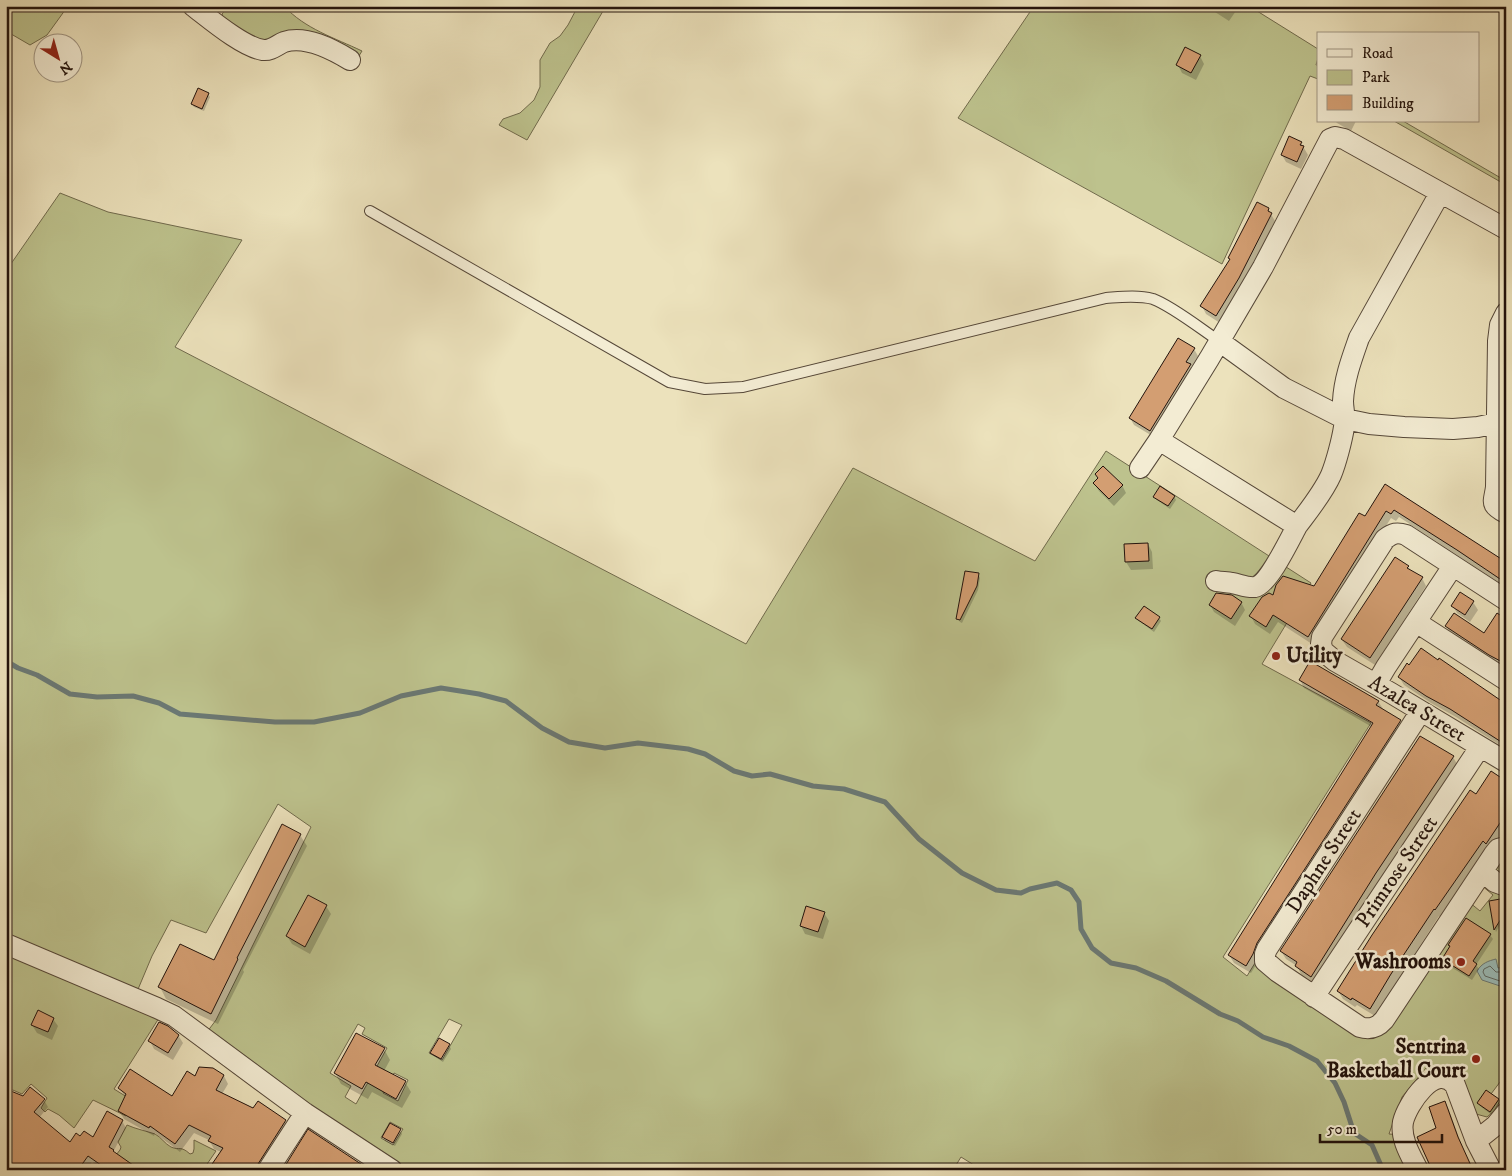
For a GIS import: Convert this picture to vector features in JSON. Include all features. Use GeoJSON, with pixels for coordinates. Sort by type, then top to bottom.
{"type":"FeatureCollection","features":[{"type":"Feature","properties":{"kind":"street"},"geometry":{"type":"LineString","coordinates":[[194,6],[230,34],[250,46],[263,50],[272,49],[284,42],[302,40],[334,51],[350,60]]}},
{"type":"Feature","properties":{"kind":"street"},"geometry":{"type":"LineString","coordinates":[[1140,468],[1159,440],[1275,246],[1330,139],[1335,137],[1344,139],[1506,229]]}},
{"type":"Feature","properties":{"kind":"street"},"geometry":{"type":"LineString","coordinates":[[1216,581],[1230,582],[1248,587],[1256,587],[1262,584],[1269,576],[1297,526],[1331,475],[1342,439],[1345,419],[1343,402],[1345,386],[1359,338],[1440,193]]}},
{"type":"Feature","properties":{"kind":"street"},"geometry":{"type":"LineString","coordinates":[[1506,312],[1500,325],[1498,341],[1501,422],[1496,487],[1493,501],[1496,508],[1506,513]]}},
{"type":"Feature","properties":{"kind":"street"},"geometry":{"type":"LineString","coordinates":[[1218,341],[1284,388],[1345,419],[1369,424],[1453,429],[1501,422]]}},
{"type":"Feature","properties":{"kind":"street"},"geometry":{"type":"LineString","coordinates":[[1159,440],[1297,526]]}},
{"type":"Feature","properties":{"kind":"street","name":"Azalea Street"},"geometry":{"type":"LineString","coordinates":[[1453,566],[1406,535],[1399,532],[1392,533],[1385,539],[1322,637],[1321,644],[1323,651],[1328,656],[1506,762]]}},
{"type":"Feature","properties":{"kind":"street"},"geometry":{"type":"LineString","coordinates":[[1376,684],[1453,566],[1506,600]]}},
{"type":"Feature","properties":{"kind":"street"},"geometry":{"type":"LineString","coordinates":[[1416,622],[1506,680]]}},
{"type":"Feature","properties":{"kind":"street","name":"Daphne Street"},"geometry":{"type":"LineString","coordinates":[[1421,711],[1264,958],[1267,964],[1360,1027],[1366,1029],[1373,1028],[1380,1025],[1384,1020],[1482,872]]}},
{"type":"Feature","properties":{"kind":"street","name":"Primrose Street"},"geometry":{"type":"LineString","coordinates":[[1314,996],[1480,747]]}},
{"type":"Feature","properties":{"kind":"street"},"geometry":{"type":"LineString","coordinates":[[1506,847],[1498,849],[1482,872],[1495,882],[1506,886]]}},
{"type":"Feature","properties":{"kind":"street"},"geometry":{"type":"LineString","coordinates":[[6,944],[174,1016],[304,1113],[392,1170]]}},
{"type":"Feature","properties":{"kind":"street"},"geometry":{"type":"LineString","coordinates":[[1418,1170],[1403,1134],[1403,1122],[1411,1103],[1432,1080],[1440,1078],[1447,1078],[1455,1085],[1476,1141],[1491,1170]]}},
{"type":"Feature","properties":{"kind":"street"},"geometry":{"type":"LineString","coordinates":[[268,1170],[304,1113]]}},
{"type":"Feature","properties":{"kind":"street"},"geometry":{"type":"LineString","coordinates":[[1476,1141],[1496,1125],[1506,1113]]}},
{"type":"Feature","properties":{"kind":"lane"},"geometry":{"type":"LineString","coordinates":[[370,211],[669,382],[705,389],[743,387],[1106,298],[1134,296],[1152,299],[1166,306],[1218,341]]}},
{"type":"Feature","properties":{"kind":"green space"},"geometry":{"type":"Polygon","coordinates":[[[6,6],[68,6],[49,32],[32,32],[32,44],[30,45],[6,31],[6,6]]]}},
{"type":"Feature","properties":{"kind":"green space"},"geometry":{"type":"Polygon","coordinates":[[[229,6],[284,6],[311,27],[362,51],[357,59],[266,45],[225,23],[222,14],[229,6]]]}},
{"type":"Feature","properties":{"kind":"green space"},"geometry":{"type":"Polygon","coordinates":[[[578,6],[606,6],[527,140],[499,125],[503,119],[520,113],[534,100],[540,87],[540,60],[550,43],[560,36],[568,25],[578,6]]]}},
{"type":"Feature","properties":{"kind":"green space"},"geometry":{"type":"Polygon","coordinates":[[[1034,6],[1249,6],[1317,48],[1317,79],[1310,76],[1222,264],[958,118],[1034,6]]]}},
{"type":"Feature","properties":{"kind":"green space"},"geometry":{"type":"Polygon","coordinates":[[[1396,122],[1405,122],[1506,181],[1506,185],[1396,122]]]}},
{"type":"Feature","properties":{"kind":"green space"},"geometry":{"type":"Polygon","coordinates":[[[60,193],[108,212],[242,240],[175,347],[746,644],[853,468],[1035,561],[1106,451],[1311,583],[1262,664],[1371,723],[1223,957],[1247,976],[1255,963],[1359,1034],[1469,902],[1480,911],[1493,895],[1481,885],[1506,855],[1506,1074],[1491,1094],[1500,1101],[1494,1111],[1487,1117],[1476,1114],[1430,1075],[1426,1068],[1402,1097],[1389,1134],[1403,1135],[1418,1170],[1278,1170],[1268,1164],[1264,1170],[982,1170],[961,1157],[953,1170],[404,1170],[207,1032],[216,1020],[311,827],[278,804],[206,933],[171,920],[152,956],[136,994],[6,938],[6,271],[60,193]],[[449,1019],[429,1053],[442,1060],[462,1025],[449,1019]],[[358,1024],[330,1073],[351,1086],[345,1097],[356,1104],[387,1048],[362,1034],[365,1028],[358,1024]],[[394,1073],[383,1093],[398,1101],[408,1080],[394,1073]],[[390,1122],[381,1138],[393,1145],[403,1129],[390,1122]]]}},
{"type":"Feature","properties":{"kind":"green space"},"geometry":{"type":"Polygon","coordinates":[[[6,949],[159,1018],[114,1089],[135,1102],[126,1116],[93,1100],[74,1128],[59,1115],[48,1109],[45,1112],[41,1108],[47,1098],[31,1084],[22,1094],[6,1087],[6,949]]]}},
{"type":"Feature","properties":{"kind":"green space"},"geometry":{"type":"Polygon","coordinates":[[[127,1125],[155,1134],[171,1147],[182,1149],[190,1154],[193,1153],[194,1140],[216,1151],[203,1170],[104,1170],[120,1150],[121,1147],[118,1142],[127,1125]]]}},
{"type":"Feature","properties":{"kind":"water"},"geometry":{"type":"Polygon","coordinates":[[[1496,959],[1498,968],[1506,967],[1506,988],[1482,980],[1477,971],[1485,963],[1496,959]]]}},
{"type":"Feature","properties":{"kind":"building"},"geometry":{"type":"Polygon","coordinates":[[[1185,47],[1201,55],[1191,73],[1176,65],[1185,47]]]}},
{"type":"Feature","properties":{"kind":"building"},"geometry":{"type":"Polygon","coordinates":[[[198,88],[209,93],[202,109],[191,104],[198,88]]]}},
{"type":"Feature","properties":{"kind":"building"},"geometry":{"type":"Polygon","coordinates":[[[1289,136],[1302,142],[1300,145],[1304,146],[1297,162],[1281,155],[1289,136]]]}},
{"type":"Feature","properties":{"kind":"building"},"geometry":{"type":"Polygon","coordinates":[[[1257,202],[1269,208],[1268,211],[1272,213],[1239,278],[1216,316],[1200,306],[1230,259],[1228,258],[1257,202]]]}},
{"type":"Feature","properties":{"kind":"building"},"geometry":{"type":"Polygon","coordinates":[[[1178,338],[1195,348],[1186,362],[1191,364],[1150,431],[1129,418],[1178,338]]]}},
{"type":"Feature","properties":{"kind":"building"},"geometry":{"type":"Polygon","coordinates":[[[1103,466],[1123,485],[1109,499],[1093,483],[1098,478],[1095,474],[1103,466]]]}},
{"type":"Feature","properties":{"kind":"building"},"geometry":{"type":"Polygon","coordinates":[[[1385,484],[1506,562],[1506,583],[1394,510],[1391,514],[1386,511],[1308,637],[1273,615],[1266,627],[1249,616],[1262,597],[1269,593],[1273,595],[1276,585],[1283,576],[1314,586],[1359,513],[1365,516],[1385,484]]]}},
{"type":"Feature","properties":{"kind":"building"},"geometry":{"type":"Polygon","coordinates":[[[1160,486],[1175,496],[1168,506],[1153,497],[1160,486]]]}},
{"type":"Feature","properties":{"kind":"building"},"geometry":{"type":"Polygon","coordinates":[[[1148,543],[1149,561],[1125,562],[1124,544],[1148,543]]]}},
{"type":"Feature","properties":{"kind":"building"},"geometry":{"type":"Polygon","coordinates":[[[1395,557],[1409,566],[1407,568],[1423,577],[1370,658],[1341,639],[1395,557]]]}},
{"type":"Feature","properties":{"kind":"building"},"geometry":{"type":"Polygon","coordinates":[[[965,571],[979,573],[977,586],[960,620],[956,619],[965,571]]]}},
{"type":"Feature","properties":{"kind":"building"},"geometry":{"type":"Polygon","coordinates":[[[1460,592],[1474,601],[1465,615],[1451,606],[1460,592]]]}},
{"type":"Feature","properties":{"kind":"building"},"geometry":{"type":"Polygon","coordinates":[[[1216,593],[1232,595],[1242,602],[1231,619],[1209,605],[1216,593]]]}},
{"type":"Feature","properties":{"kind":"building"},"geometry":{"type":"Polygon","coordinates":[[[1144,606],[1160,617],[1152,629],[1135,618],[1144,606]]]}},
{"type":"Feature","properties":{"kind":"building"},"geometry":{"type":"Polygon","coordinates":[[[1454,613],[1484,633],[1497,613],[1506,619],[1506,664],[1445,626],[1454,613]]]}},
{"type":"Feature","properties":{"kind":"building"},"geometry":{"type":"Polygon","coordinates":[[[1421,648],[1438,660],[1439,658],[1506,704],[1506,745],[1398,677],[1407,663],[1409,665],[1421,648]]]}},
{"type":"Feature","properties":{"kind":"building"},"geometry":{"type":"Polygon","coordinates":[[[1310,661],[1379,701],[1376,705],[1401,720],[1257,943],[1246,966],[1228,955],[1373,723],[1299,680],[1310,661]]]}},
{"type":"Feature","properties":{"kind":"building"},"geometry":{"type":"Polygon","coordinates":[[[1420,736],[1454,756],[1376,873],[1311,977],[1295,966],[1297,962],[1280,951],[1420,736]]]}},
{"type":"Feature","properties":{"kind":"building"},"geometry":{"type":"Polygon","coordinates":[[[1491,771],[1506,781],[1506,814],[1486,844],[1483,841],[1434,909],[1370,1009],[1337,991],[1372,935],[1470,790],[1476,794],[1491,771]]]}},
{"type":"Feature","properties":{"kind":"building"},"geometry":{"type":"Polygon","coordinates":[[[282,824],[301,834],[237,958],[211,1014],[158,987],[180,944],[214,960],[282,824]]]}},
{"type":"Feature","properties":{"kind":"building"},"geometry":{"type":"Polygon","coordinates":[[[308,895],[327,905],[305,947],[286,936],[308,895]]]}},
{"type":"Feature","properties":{"kind":"building"},"geometry":{"type":"Polygon","coordinates":[[[1506,898],[1506,911],[1494,930],[1489,901],[1506,898]]]}},
{"type":"Feature","properties":{"kind":"building"},"geometry":{"type":"Polygon","coordinates":[[[806,906],[825,912],[818,932],[800,926],[806,906]]]}},
{"type":"Feature","properties":{"kind":"building"},"geometry":{"type":"Polygon","coordinates":[[[1466,918],[1491,934],[1473,961],[1477,964],[1469,976],[1442,959],[1450,946],[1448,945],[1466,918]]]}},
{"type":"Feature","properties":{"kind":"building"},"geometry":{"type":"Polygon","coordinates":[[[38,1010],[54,1018],[48,1032],[31,1025],[38,1010]]]}},
{"type":"Feature","properties":{"kind":"building"},"geometry":{"type":"Polygon","coordinates":[[[159,1022],[168,1026],[179,1035],[168,1053],[148,1041],[159,1022]]]}},
{"type":"Feature","properties":{"kind":"building"},"geometry":{"type":"Polygon","coordinates":[[[356,1033],[385,1048],[375,1065],[406,1081],[396,1099],[366,1082],[362,1089],[334,1073],[356,1033]]]}},
{"type":"Feature","properties":{"kind":"building"},"geometry":{"type":"Polygon","coordinates":[[[439,1038],[450,1044],[441,1059],[430,1053],[439,1038]]]}},
{"type":"Feature","properties":{"kind":"building"},"geometry":{"type":"Polygon","coordinates":[[[199,1067],[213,1068],[224,1075],[216,1090],[253,1108],[258,1101],[286,1120],[256,1170],[208,1170],[223,1148],[208,1141],[211,1136],[189,1125],[175,1144],[150,1126],[149,1128],[118,1111],[126,1094],[118,1088],[130,1069],[172,1096],[187,1071],[195,1076],[199,1067]]]}},
{"type":"Feature","properties":{"kind":"building"},"geometry":{"type":"Polygon","coordinates":[[[30,1087],[45,1099],[34,1112],[70,1142],[76,1133],[80,1136],[84,1131],[93,1137],[107,1111],[123,1120],[109,1147],[140,1170],[108,1170],[88,1156],[78,1170],[6,1170],[6,1089],[23,1096],[30,1087]]]}},
{"type":"Feature","properties":{"kind":"building"},"geometry":{"type":"Polygon","coordinates":[[[1486,1090],[1499,1099],[1490,1112],[1477,1103],[1486,1090]]]}},
{"type":"Feature","properties":{"kind":"building"},"geometry":{"type":"Polygon","coordinates":[[[1445,1101],[1473,1170],[1432,1170],[1417,1137],[1436,1128],[1429,1107],[1445,1101]]]}},
{"type":"Feature","properties":{"kind":"building"},"geometry":{"type":"Polygon","coordinates":[[[390,1123],[401,1129],[393,1143],[382,1137],[390,1123]]]}},
{"type":"Feature","properties":{"kind":"building"},"geometry":{"type":"Polygon","coordinates":[[[308,1129],[370,1170],[293,1170],[285,1166],[308,1129]]]}},
{"type":"Feature","properties":{"kind":"waterway"},"geometry":{"type":"LineString","coordinates":[[6,661],[37,675],[70,694],[97,697],[133,696],[159,703],[180,714],[275,722],[314,722],[360,713],[401,696],[441,688],[479,694],[506,701],[542,728],[569,742],[605,748],[638,743],[688,749],[705,754],[734,771],[752,776],[770,774],[813,786],[844,789],[885,802],[919,839],[962,873],[996,890],[1021,893],[1057,883],[1071,890],[1079,902],[1081,929],[1092,948],[1111,963],[1136,968],[1166,981],[1220,1014],[1238,1021],[1263,1037],[1289,1046],[1317,1061],[1335,1083],[1344,1102],[1354,1133],[1372,1145],[1383,1170]]}},
{"type":"Feature","properties":{"kind":"place","name":"Utility"},"geometry":{"type":"Point","coordinates":[1276,656]}},
{"type":"Feature","properties":{"kind":"place","name":"Washrooms"},"geometry":{"type":"Point","coordinates":[1461,962]}},
{"type":"Feature","properties":{"kind":"place","name":"Sentrina Basketball Court"},"geometry":{"type":"Point","coordinates":[1476,1059]}}]}
